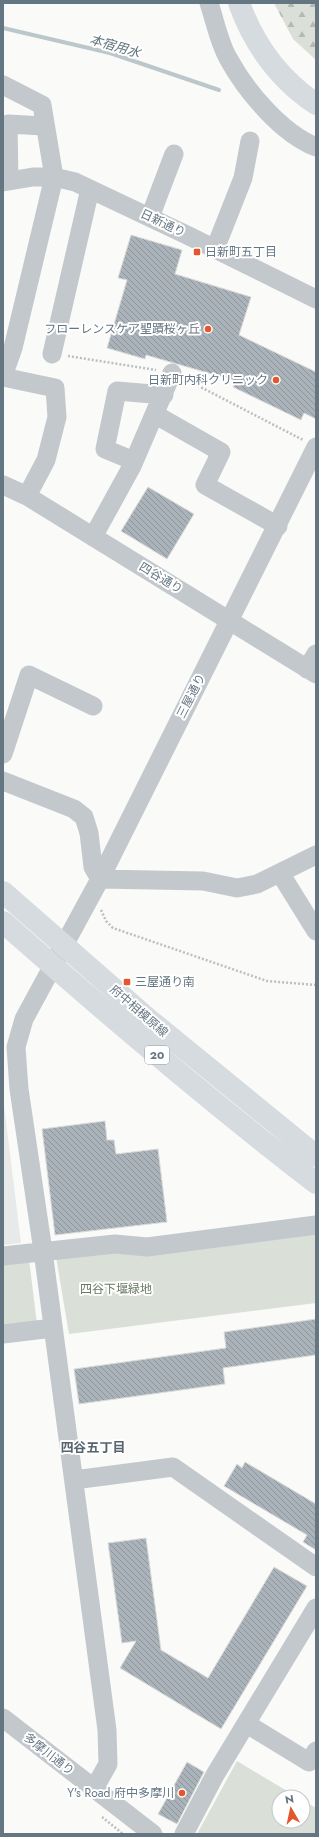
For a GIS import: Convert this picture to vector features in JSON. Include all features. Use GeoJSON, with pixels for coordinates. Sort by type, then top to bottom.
{"type":"FeatureCollection","features":[{"type":"Feature","properties":{"kind":"main road"},"geometry":{"type":"LineString","coordinates":[[239,3],[252,34],[275,69],[301,94],[316,104]]}},
{"type":"Feature","properties":{"kind":"main road"},"geometry":{"type":"LineString","coordinates":[[252,3],[269,39],[282,58],[301,77],[316,87]]}},
{"type":"Feature","properties":{"kind":"main road","name":"府中相模原線"},"geometry":{"type":"LineString","coordinates":[[3,892],[214,1075],[316,1156]]}},
{"type":"Feature","properties":{"kind":"main road","name":"府中相模原線"},"geometry":{"type":"LineString","coordinates":[[3,922],[52,967],[205,1095],[316,1183]]}},
{"type":"Feature","properties":{"kind":"street"},"geometry":{"type":"LineString","coordinates":[[210,3],[228,57],[244,84],[273,117],[302,142],[316,147]]}},
{"type":"Feature","properties":{"kind":"street"},"geometry":{"type":"LineString","coordinates":[[3,85],[42,105],[44,126],[54,177],[8,347],[3,376],[55,388],[56,417],[46,460],[27,496]]}},
{"type":"Feature","properties":{"kind":"street"},"geometry":{"type":"LineString","coordinates":[[6,181],[8,124],[44,126]]}},
{"type":"Feature","properties":{"kind":"street"},"geometry":{"type":"LineString","coordinates":[[215,249],[243,178],[250,141]]}},
{"type":"Feature","properties":{"kind":"street"},"geometry":{"type":"LineString","coordinates":[[150,217],[174,154]]}},
{"type":"Feature","properties":{"kind":"street","name":"日新通り"},"geometry":{"type":"LineString","coordinates":[[6,181],[33,177],[54,177],[75,182],[150,217],[316,299]]}},
{"type":"Feature","properties":{"kind":"street"},"geometry":{"type":"LineString","coordinates":[[52,354],[90,189]]}},
{"type":"Feature","properties":{"kind":"street"},"geometry":{"type":"LineString","coordinates":[[93,537],[134,461],[156,415],[172,373]]}},
{"type":"Feature","properties":{"kind":"street"},"geometry":{"type":"LineString","coordinates":[[134,461],[105,449],[116,391],[164,395]]}},
{"type":"Feature","properties":{"kind":"street"},"geometry":{"type":"LineString","coordinates":[[156,415],[221,452],[205,485],[278,526]]}},
{"type":"Feature","properties":{"kind":"street","name":"三屋通り"},"geometry":{"type":"LineString","coordinates":[[94,1789],[108,1764],[109,1744],[43,1252],[19,1089],[16,1047],[24,1019],[96,885],[278,526],[316,447]]}},
{"type":"Feature","properties":{"kind":"street","name":"四谷通り"},"geometry":{"type":"LineString","coordinates":[[3,485],[27,496],[230,620],[313,666]]}},
{"type":"Feature","properties":{"kind":"street"},"geometry":{"type":"LineString","coordinates":[[3,754],[29,675],[94,706]]}},
{"type":"Feature","properties":{"kind":"street"},"geometry":{"type":"LineString","coordinates":[[3,781],[74,810],[84,817],[89,833],[96,885],[203,881],[237,888],[257,884],[316,855]]}},
{"type":"Feature","properties":{"kind":"street"},"geometry":{"type":"LineString","coordinates":[[280,873],[316,931]]}},
{"type":"Feature","properties":{"kind":"street"},"geometry":{"type":"LineString","coordinates":[[3,1256],[114,1244],[147,1247],[316,1225]]}},
{"type":"Feature","properties":{"kind":"street"},"geometry":{"type":"LineString","coordinates":[[3,1334],[53,1328]]}},
{"type":"Feature","properties":{"kind":"street"},"geometry":{"type":"LineString","coordinates":[[74,1480],[173,1467],[316,1567]]}},
{"type":"Feature","properties":{"kind":"street"},"geometry":{"type":"LineString","coordinates":[[184,1834],[215,1775],[316,1608]]}},
{"type":"Feature","properties":{"kind":"street","name":"多摩川通り"},"geometry":{"type":"LineString","coordinates":[[3,1718],[153,1834]]}},
{"type":"Feature","properties":{"kind":"street"},"geometry":{"type":"LineString","coordinates":[[246,1724],[309,1762],[316,1751]]}},
{"type":"Feature","properties":{"kind":"path"},"geometry":{"type":"LineString","coordinates":[[96,885],[106,921],[114,928],[267,980],[316,985]]}},
{"type":"Feature","properties":{"kind":"shaded area"},"geometry":{"type":"Polygon","coordinates":[[[3,1097],[21,1243],[3,1245],[3,1097]]]}},
{"type":"Feature","properties":{"kind":"green space"},"geometry":{"type":"Polygon","coordinates":[[[274,3],[316,3],[316,60],[293,39],[274,3]]]}},
{"type":"Feature","properties":{"kind":"green space","name":"四谷下堰緑地"},"geometry":{"type":"Polygon","coordinates":[[[316,1232],[316,1303],[69,1334],[56,1257],[316,1232]]]}},
{"type":"Feature","properties":{"kind":"green space"},"geometry":{"type":"Polygon","coordinates":[[[29,1259],[37,1324],[3,1328],[3,1263],[29,1259]]]}},
{"type":"Feature","properties":{"kind":"green space"},"geometry":{"type":"Polygon","coordinates":[[[237,1761],[284,1789],[271,1789],[271,1829],[311,1829],[311,1805],[316,1808],[316,1834],[197,1834],[237,1761]]]}},
{"type":"Feature","properties":{"kind":"building"},"geometry":{"type":"Polygon","coordinates":[[[131,235],[182,250],[175,274],[251,297],[239,335],[316,372],[316,419],[304,413],[301,420],[233,387],[236,381],[146,355],[145,359],[107,348],[127,280],[118,278],[131,235]]]}},
{"type":"Feature","properties":{"kind":"building"},"geometry":{"type":"Polygon","coordinates":[[[148,487],[194,514],[167,559],[121,531],[148,487]]]}},
{"type":"Feature","properties":{"kind":"building"},"geometry":{"type":"Polygon","coordinates":[[[105,1121],[107,1140],[114,1140],[116,1154],[158,1149],[167,1222],[55,1235],[42,1129],[105,1121]]]}},
{"type":"Feature","properties":{"kind":"building"},"geometry":{"type":"Polygon","coordinates":[[[316,1319],[316,1355],[223,1368],[225,1384],[79,1404],[74,1369],[226,1348],[224,1332],[316,1319]]]}},
{"type":"Feature","properties":{"kind":"building"},"geometry":{"type":"Polygon","coordinates":[[[245,1462],[316,1504],[316,1550],[303,1542],[307,1535],[224,1486],[237,1464],[242,1468],[245,1462]]]}},
{"type":"Feature","properties":{"kind":"building"},"geometry":{"type":"Polygon","coordinates":[[[146,1538],[161,1650],[208,1678],[274,1567],[307,1586],[221,1729],[120,1668],[136,1641],[122,1643],[108,1543],[146,1538]]]}},
{"type":"Feature","properties":{"kind":"building","name":"Y's Road 府中多摩川"},"geometry":{"type":"Polygon","coordinates":[[[187,1762],[204,1772],[177,1824],[158,1814],[187,1762]]]}},
{"type":"Feature","properties":{"kind":"waterway","name":"本宿用水"},"geometry":{"type":"LineString","coordinates":[[3,28],[110,53],[219,90]]}},
{"type":"Feature","properties":{"kind":"place","name":"日新町五丁目"},"geometry":{"type":"Point","coordinates":[197,252]}},
{"type":"Feature","properties":{"kind":"place","name":"フローレンスケア聖蹟桜ヶ丘"},"geometry":{"type":"Point","coordinates":[208,329]}},
{"type":"Feature","properties":{"kind":"place","name":"日新町内科クリニック"},"geometry":{"type":"Point","coordinates":[276,380]}},
{"type":"Feature","properties":{"kind":"place","name":"三屋通り南"},"geometry":{"type":"Point","coordinates":[127,982]}},
{"type":"Feature","properties":{"kind":"place","name":"Y's Road 府中多摩川"},"geometry":{"type":"Point","coordinates":[182,1793]}},
{"type":"Feature","properties":{"kind":"district","name":"四谷五丁目"},"geometry":{"type":"Point","coordinates":[93,1447]}}]}
